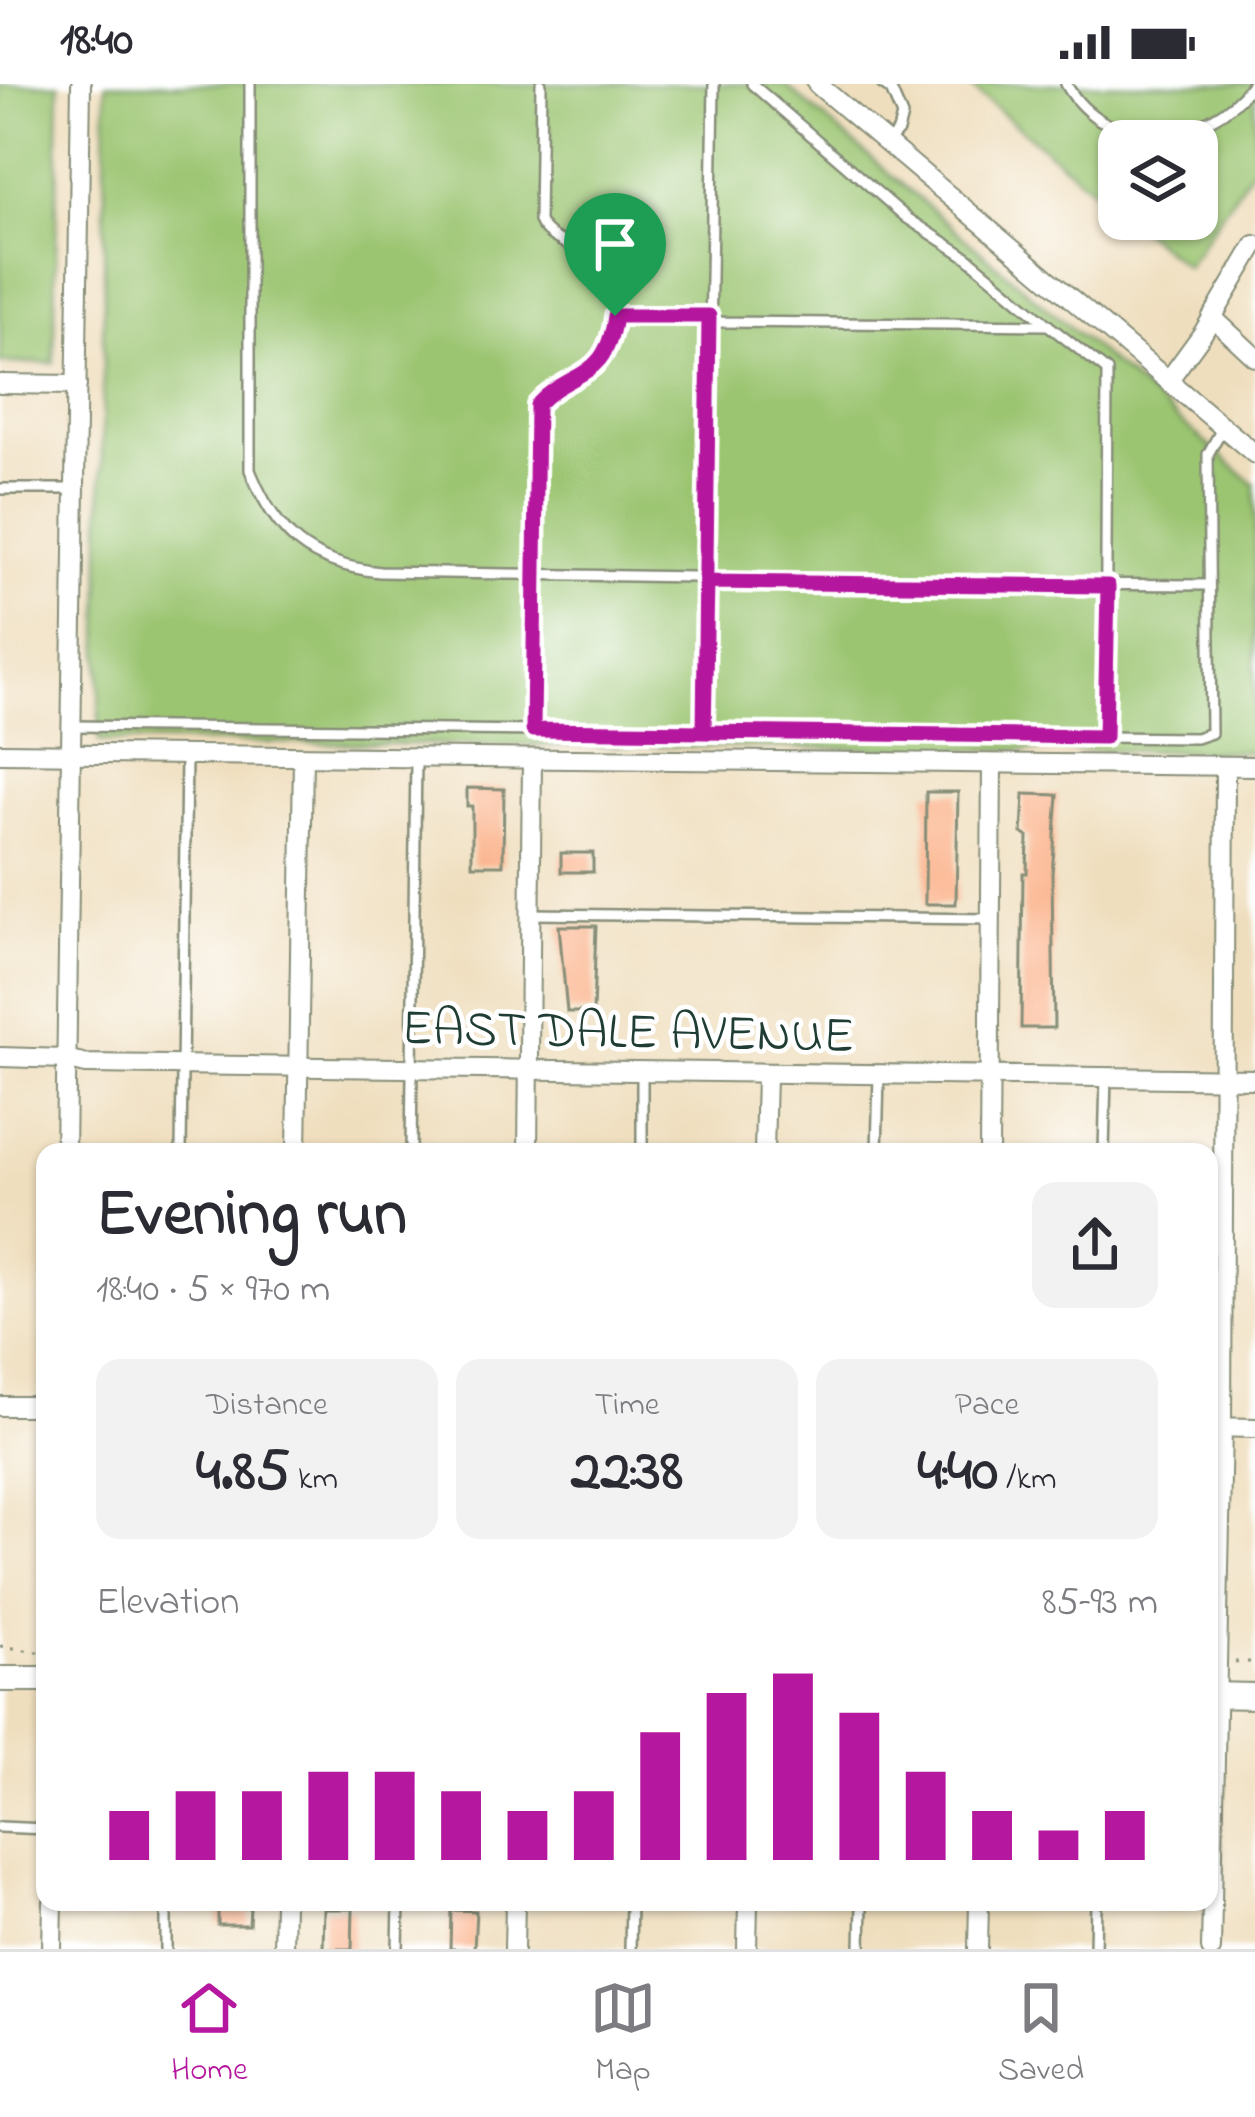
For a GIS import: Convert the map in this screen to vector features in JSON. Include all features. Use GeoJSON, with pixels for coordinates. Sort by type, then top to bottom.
{"type":"FeatureCollection","features":[{"type":"Feature","properties":{"kind":"main road"},"geometry":{"type":"LineString","coordinates":[[0,1678],[36,1679]]}},
{"type":"Feature","properties":{"kind":"main road"},"geometry":{"type":"LineString","coordinates":[[1218,1695],[1255,1696]]}},
{"type":"Feature","properties":{"kind":"street"},"geometry":{"type":"LineString","coordinates":[[64,1143],[81,84]]}},
{"type":"Feature","properties":{"kind":"street"},"geometry":{"type":"LineString","coordinates":[[817,84],[1255,454]]}},
{"type":"Feature","properties":{"kind":"street"},"geometry":{"type":"LineString","coordinates":[[1168,381],[1255,245]]}},
{"type":"Feature","properties":{"kind":"street"},"geometry":{"type":"LineString","coordinates":[[1213,317],[1255,356]]}},
{"type":"Feature","properties":{"kind":"street"},"geometry":{"type":"LineString","coordinates":[[0,384],[77,385]]}},
{"type":"Feature","properties":{"kind":"street"},"geometry":{"type":"LineString","coordinates":[[0,753],[1255,766]]}},
{"type":"Feature","properties":{"kind":"street"},"geometry":{"type":"LineString","coordinates":[[297,1143],[303,757]]}},
{"type":"Feature","properties":{"kind":"street"},"geometry":{"type":"LineString","coordinates":[[528,1143],[532,760]]}},
{"type":"Feature","properties":{"kind":"street"},"geometry":{"type":"LineString","coordinates":[[989,1143],[992,764]]}},
{"type":"Feature","properties":{"kind":"street"},"geometry":{"type":"LineString","coordinates":[[1218,1252],[1225,766]]}},
{"type":"Feature","properties":{"kind":"street","name":"EAST DALE AVENUE"},"geometry":{"type":"LineString","coordinates":[[0,1057],[182,1066],[1255,1079]]}},
{"type":"Feature","properties":{"kind":"street"},"geometry":{"type":"LineString","coordinates":[[764,1143],[766,1076]]}},
{"type":"Feature","properties":{"kind":"street"},"geometry":{"type":"LineString","coordinates":[[0,1406],[36,1406]]}},
{"type":"Feature","properties":{"kind":"street"},"geometry":{"type":"LineString","coordinates":[[1218,1427],[1255,1428]]}},
{"type":"Feature","properties":{"kind":"street"},"geometry":{"type":"LineString","coordinates":[[52,1911],[52,1949]]}},
{"type":"Feature","properties":{"kind":"street"},"geometry":{"type":"LineString","coordinates":[[283,1949],[284,1911]]}},
{"type":"Feature","properties":{"kind":"street"},"geometry":{"type":"LineString","coordinates":[[514,1949],[515,1911]]}},
{"type":"Feature","properties":{"kind":"street"},"geometry":{"type":"LineString","coordinates":[[747,1949],[748,1911]]}},
{"type":"Feature","properties":{"kind":"street"},"geometry":{"type":"LineString","coordinates":[[979,1911],[979,1949]]}},
{"type":"Feature","properties":{"kind":"street"},"geometry":{"type":"LineString","coordinates":[[1211,1911],[1211,1949]]}},
{"type":"Feature","properties":{"kind":"lane"},"geometry":{"type":"LineString","coordinates":[[250,84],[250,470],[265,507],[298,543],[352,569],[694,577],[707,582],[1208,585]]}},
{"type":"Feature","properties":{"kind":"lane"},"geometry":{"type":"LineString","coordinates":[[533,730],[537,405],[579,379],[603,356],[615,316],[609,290],[595,265],[543,231],[539,221],[541,84]]}},
{"type":"Feature","properties":{"kind":"lane"},"geometry":{"type":"LineString","coordinates":[[704,732],[714,84]]}},
{"type":"Feature","properties":{"kind":"lane"},"geometry":{"type":"LineString","coordinates":[[752,84],[907,218],[967,256],[1107,371],[1105,737]]}},
{"type":"Feature","properties":{"kind":"lane"},"geometry":{"type":"LineString","coordinates":[[882,84],[891,91],[902,116],[898,131],[887,143]]}},
{"type":"Feature","properties":{"kind":"lane"},"geometry":{"type":"LineString","coordinates":[[1066,84],[1093,113],[1115,127],[1168,135],[1198,128],[1227,112],[1252,84]]}},
{"type":"Feature","properties":{"kind":"lane"},"geometry":{"type":"LineString","coordinates":[[615,316],[1048,326]]}},
{"type":"Feature","properties":{"kind":"lane"},"geometry":{"type":"LineString","coordinates":[[71,726],[1196,738],[1211,734],[1208,454],[1223,428]]}},
{"type":"Feature","properties":{"kind":"lane"},"geometry":{"type":"LineString","coordinates":[[0,489],[76,488]]}},
{"type":"Feature","properties":{"kind":"lane"},"geometry":{"type":"LineString","coordinates":[[181,1143],[186,756]]}},
{"type":"Feature","properties":{"kind":"lane"},"geometry":{"type":"LineString","coordinates":[[411,1143],[416,758]]}},
{"type":"Feature","properties":{"kind":"lane"},"geometry":{"type":"LineString","coordinates":[[530,914],[992,920]]}},
{"type":"Feature","properties":{"kind":"lane"},"geometry":{"type":"LineString","coordinates":[[642,1073],[642,1143]]}},
{"type":"Feature","properties":{"kind":"lane"},"geometry":{"type":"LineString","coordinates":[[878,1143],[879,1075]]}},
{"type":"Feature","properties":{"kind":"lane"},"geometry":{"type":"LineString","coordinates":[[1104,1143],[1106,1076]]}},
{"type":"Feature","properties":{"kind":"lane"},"geometry":{"type":"LineString","coordinates":[[0,1827],[36,1829]]}},
{"type":"Feature","properties":{"kind":"lane"},"geometry":{"type":"LineString","coordinates":[[166,1911],[166,1949]]}},
{"type":"Feature","properties":{"kind":"lane"},"geometry":{"type":"LineString","coordinates":[[398,1949],[399,1911]]}},
{"type":"Feature","properties":{"kind":"lane"},"geometry":{"type":"LineString","coordinates":[[630,1949],[631,1911]]}},
{"type":"Feature","properties":{"kind":"lane"},"geometry":{"type":"LineString","coordinates":[[861,1949],[862,1911]]}},
{"type":"Feature","properties":{"kind":"lane"},"geometry":{"type":"LineString","coordinates":[[1095,1949],[1096,1911]]}},
{"type":"Feature","properties":{"kind":"path"},"geometry":{"type":"LineString","coordinates":[[0,1646],[36,1651]]}},
{"type":"Feature","properties":{"kind":"green space"},"geometry":{"type":"Polygon","coordinates":[[[0,84],[59,84],[54,363],[0,363],[0,84]]]}},
{"type":"Feature","properties":{"kind":"green space"},"geometry":{"type":"Polygon","coordinates":[[[106,84],[784,84],[1255,485],[1255,752],[99,741],[106,84]]]}},
{"type":"Feature","properties":{"kind":"green space"},"geometry":{"type":"Polygon","coordinates":[[[967,84],[1255,84],[1255,164],[1218,219],[1218,120],[1098,120],[1098,193],[967,84]]]}},
{"type":"Feature","properties":{"kind":"green space"},"geometry":{"type":"Polygon","coordinates":[[[1153,240],[1204,240],[1186,267],[1153,240]]]}},
{"type":"Feature","properties":{"kind":"building"},"geometry":{"type":"Polygon","coordinates":[[[467,788],[504,789],[503,865],[472,865],[472,806],[467,806],[467,788]]]}},
{"type":"Feature","properties":{"kind":"building"},"geometry":{"type":"Polygon","coordinates":[[[926,792],[958,792],[956,904],[925,904],[926,792]]]}},
{"type":"Feature","properties":{"kind":"building"},"geometry":{"type":"Polygon","coordinates":[[[1024,794],[1058,795],[1052,874],[1054,1028],[1021,1028],[1023,873],[1027,873],[1028,837],[1022,833],[1024,794]]]}},
{"type":"Feature","properties":{"kind":"building"},"geometry":{"type":"Polygon","coordinates":[[[561,853],[593,853],[593,872],[561,872],[561,853]]]}},
{"type":"Feature","properties":{"kind":"building"},"geometry":{"type":"Polygon","coordinates":[[[559,926],[596,926],[593,1012],[567,1012],[559,926]]]}},
{"type":"Feature","properties":{"kind":"building"},"geometry":{"type":"Polygon","coordinates":[[[218,1911],[250,1911],[249,1925],[218,1925],[218,1911]]]}},
{"type":"Feature","properties":{"kind":"building"},"geometry":{"type":"Polygon","coordinates":[[[324,1911],[353,1911],[352,1949],[323,1949],[324,1911]]]}},
{"type":"Feature","properties":{"kind":"building"},"geometry":{"type":"Polygon","coordinates":[[[451,1911],[476,1911],[474,1949],[450,1949],[451,1911]]]}},
{"type":"Feature","properties":{"kind":"route"},"geometry":{"type":"LineString","coordinates":[[615,316],[613,331],[595,366],[537,405],[533,730],[704,732],[707,582],[1108,586],[1105,737],[704,732],[709,316],[615,316]]}}]}
